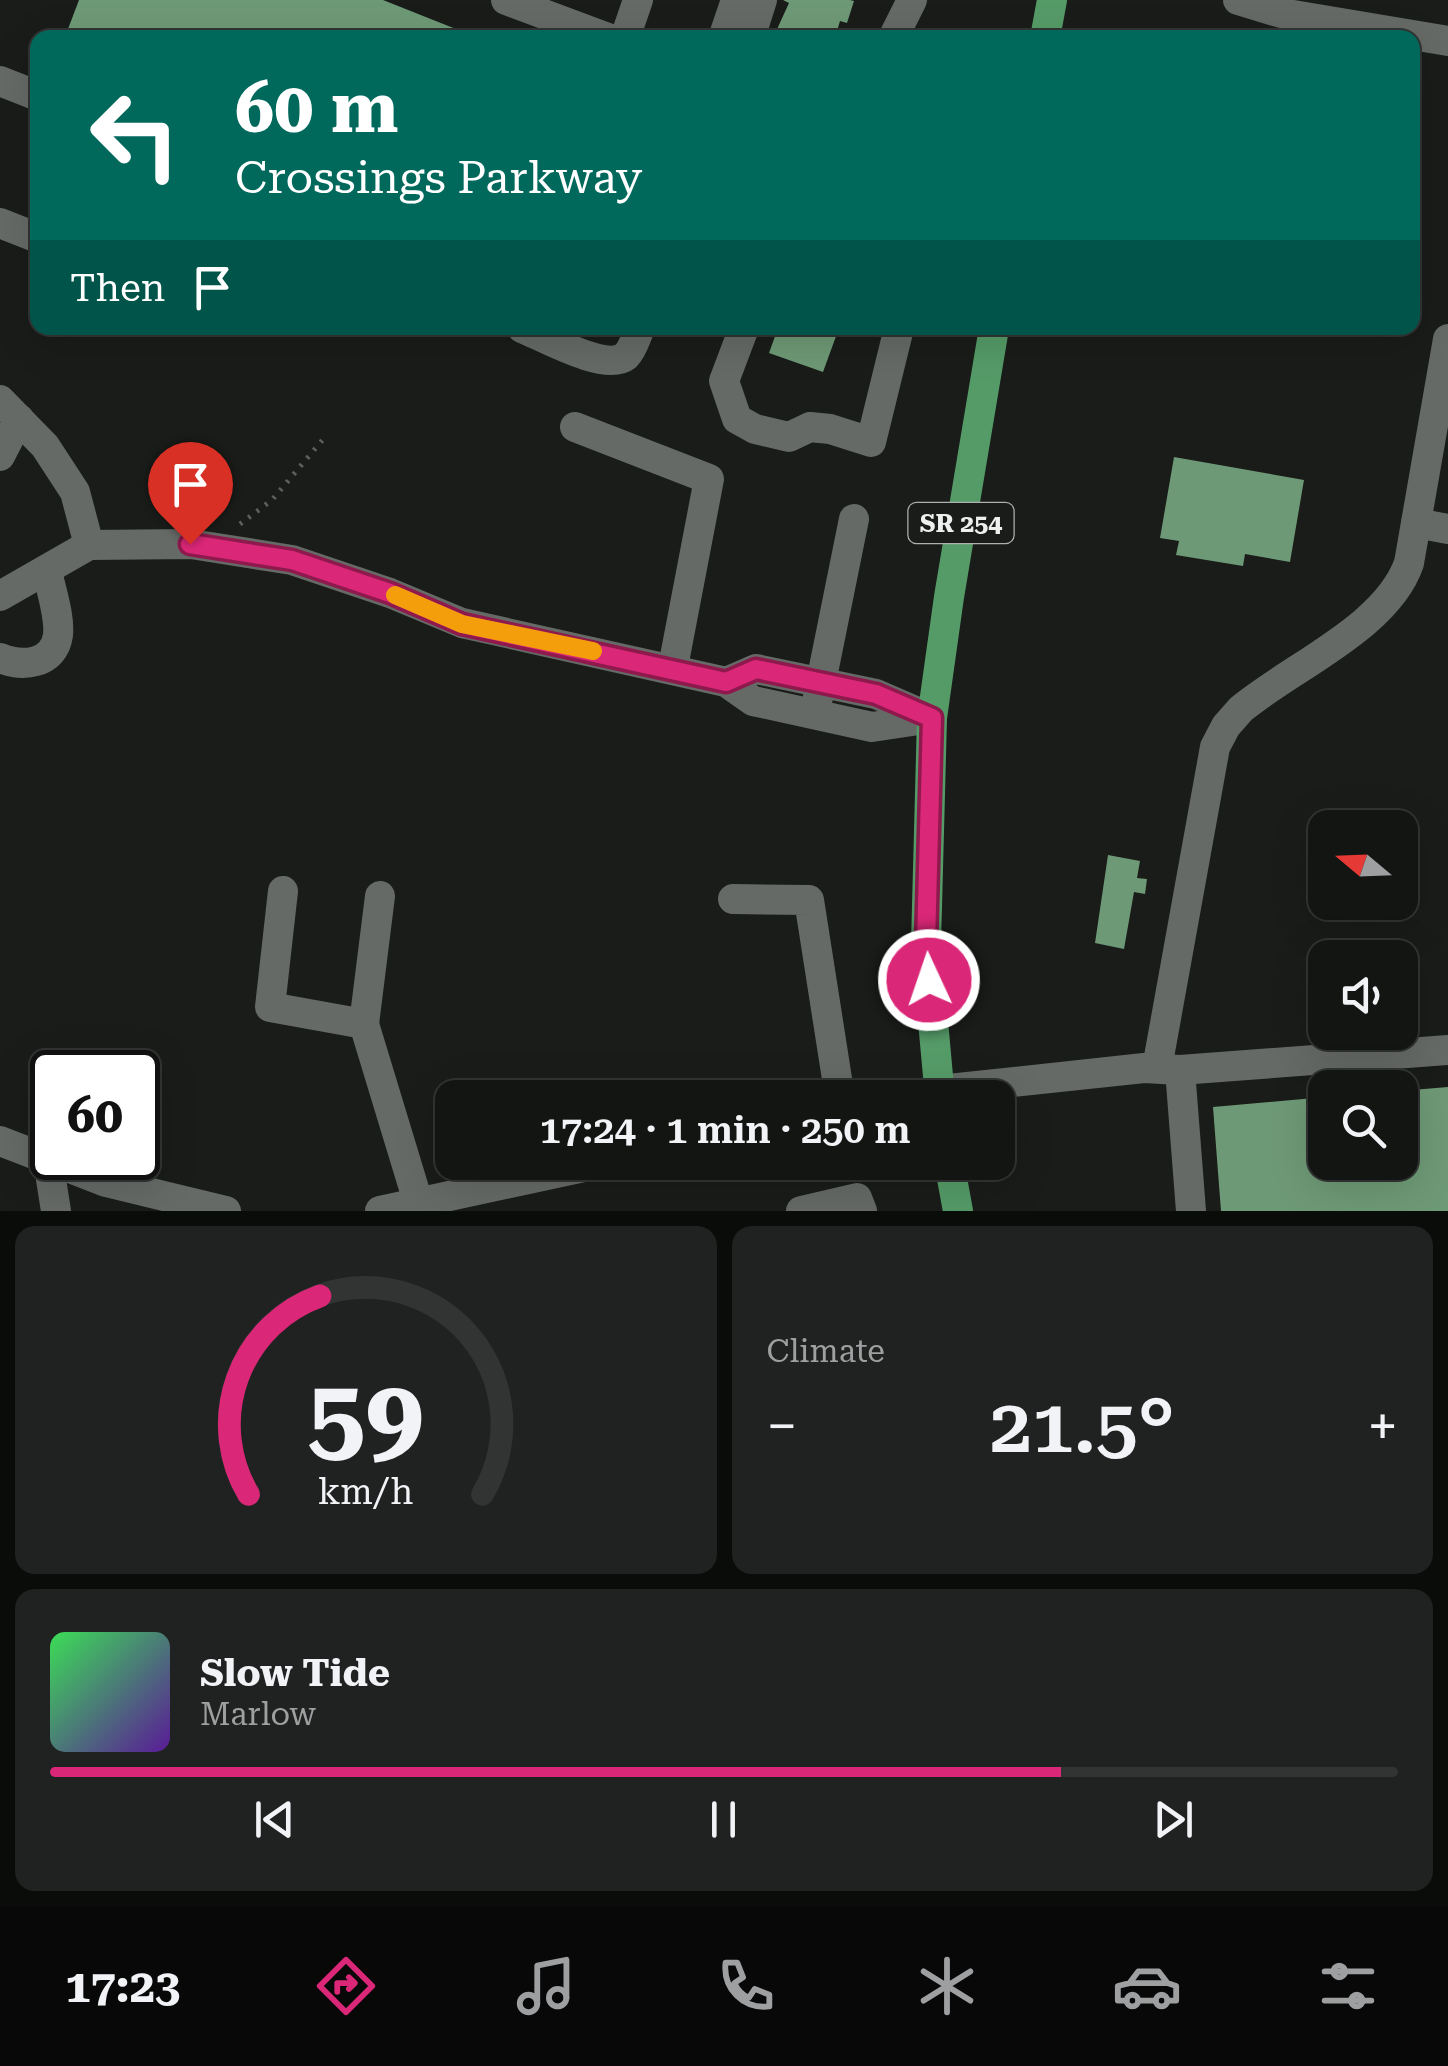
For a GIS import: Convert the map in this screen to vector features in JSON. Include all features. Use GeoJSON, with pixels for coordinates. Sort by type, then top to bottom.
{"type":"FeatureCollection","features":[{"type":"Feature","properties":{"kind":"main road"},"geometry":{"type":"LineString","coordinates":[[1046,30],[1052,0]]}},
{"type":"Feature","properties":{"kind":"main road","name":"SR 254"},"geometry":{"type":"LineString","coordinates":[[938,1080],[926,944],[932,718],[993,335]]}},
{"type":"Feature","properties":{"kind":"main road"},"geometry":{"type":"LineString","coordinates":[[952,1180],[958,1211]]}},
{"type":"Feature","properties":{"kind":"street"},"geometry":{"type":"LineString","coordinates":[[506,0],[546,7],[592,30]]}},
{"type":"Feature","properties":{"kind":"street"},"geometry":{"type":"LineString","coordinates":[[628,30],[638,0]]}},
{"type":"Feature","properties":{"kind":"street"},"geometry":{"type":"LineString","coordinates":[[726,30],[736,0]]}},
{"type":"Feature","properties":{"kind":"street"},"geometry":{"type":"LineString","coordinates":[[753,30],[762,0]]}},
{"type":"Feature","properties":{"kind":"street"},"geometry":{"type":"LineString","coordinates":[[897,30],[912,0]]}},
{"type":"Feature","properties":{"kind":"street"},"geometry":{"type":"LineString","coordinates":[[1238,0],[1281,13],[1379,30]]}},
{"type":"Feature","properties":{"kind":"street"},"geometry":{"type":"LineString","coordinates":[[1420,37],[1448,42]]}},
{"type":"Feature","properties":{"kind":"street"},"geometry":{"type":"LineString","coordinates":[[0,81],[30,93]]}},
{"type":"Feature","properties":{"kind":"street"},"geometry":{"type":"LineString","coordinates":[[0,223],[30,235]]}},
{"type":"Feature","properties":{"kind":"street"},"geometry":{"type":"LineString","coordinates":[[539,335],[601,361],[615,362],[630,354],[637,335]]}},
{"type":"Feature","properties":{"kind":"street"},"geometry":{"type":"LineString","coordinates":[[741,335],[724,381],[737,419],[754,429],[789,437],[810,428],[830,429],[871,442],[898,335]]}},
{"type":"Feature","properties":{"kind":"street"},"geometry":{"type":"LineString","coordinates":[[1191,1211],[1168,1069],[1215,747],[1241,709],[1389,601],[1401,584],[1409,563],[1448,339]]}},
{"type":"Feature","properties":{"kind":"street"},"geometry":{"type":"LineString","coordinates":[[0,456],[9,409]]}},
{"type":"Feature","properties":{"kind":"street"},"geometry":{"type":"LineString","coordinates":[[9,409],[45,446],[75,492],[90,546]]}},
{"type":"Feature","properties":{"kind":"street"},"geometry":{"type":"LineString","coordinates":[[574,427],[709,480],[673,668]]}},
{"type":"Feature","properties":{"kind":"street"},"geometry":{"type":"LineString","coordinates":[[814,714],[854,519]]}},
{"type":"Feature","properties":{"kind":"street"},"geometry":{"type":"LineString","coordinates":[[1416,523],[1448,529]]}},
{"type":"Feature","properties":{"kind":"street"},"geometry":{"type":"LineString","coordinates":[[0,596],[90,546],[190,544],[292,560],[390,593],[462,624],[726,682],[753,701],[872,727],[932,718]]}},
{"type":"Feature","properties":{"kind":"street"},"geometry":{"type":"LineString","coordinates":[[0,658],[28,664],[43,659],[55,644],[57,626],[47,571]]}},
{"type":"Feature","properties":{"kind":"street"},"geometry":{"type":"LineString","coordinates":[[726,682],[756,669],[876,694],[932,718]]}},
{"type":"Feature","properties":{"kind":"street"},"geometry":{"type":"LineString","coordinates":[[284,890],[270,1008],[364,1024]]}},
{"type":"Feature","properties":{"kind":"street"},"geometry":{"type":"LineString","coordinates":[[380,896],[364,1024],[419,1205]]}},
{"type":"Feature","properties":{"kind":"street"},"geometry":{"type":"LineString","coordinates":[[733,899],[809,900],[837,1080]]}},
{"type":"Feature","properties":{"kind":"street"},"geometry":{"type":"LineString","coordinates":[[1015,1086],[1168,1069],[1448,1050]]}},
{"type":"Feature","properties":{"kind":"street"},"geometry":{"type":"LineString","coordinates":[[0,1141],[30,1153]]}},
{"type":"Feature","properties":{"kind":"street"},"geometry":{"type":"LineString","coordinates":[[51,1180],[56,1211]]}},
{"type":"Feature","properties":{"kind":"street"},"geometry":{"type":"LineString","coordinates":[[101,1180],[226,1211]]}},
{"type":"Feature","properties":{"kind":"street"},"geometry":{"type":"LineString","coordinates":[[380,1211],[528,1180]]}},
{"type":"Feature","properties":{"kind":"street"},"geometry":{"type":"LineString","coordinates":[[801,1211],[858,1198],[862,1211]]}},
{"type":"Feature","properties":{"kind":"path"},"geometry":{"type":"LineString","coordinates":[[238,525],[272,500],[325,437]]}},
{"type":"Feature","properties":{"kind":"building"},"geometry":{"type":"Polygon","coordinates":[[[79,0],[383,0],[458,30],[70,30],[79,0]]]}},
{"type":"Feature","properties":{"kind":"building"},"geometry":{"type":"Polygon","coordinates":[[[783,0],[854,1],[847,23],[840,21],[837,30],[777,30],[789,3],[783,0]]]}},
{"type":"Feature","properties":{"kind":"building"},"geometry":{"type":"Polygon","coordinates":[[[775,335],[836,335],[823,372],[769,353],[775,335]]]}},
{"type":"Feature","properties":{"kind":"building"},"geometry":{"type":"Polygon","coordinates":[[[1174,457],[1304,480],[1290,562],[1245,554],[1243,566],[1176,555],[1179,541],[1160,538],[1174,457]]]}},
{"type":"Feature","properties":{"kind":"building"},"geometry":{"type":"Polygon","coordinates":[[[1108,855],[1140,861],[1137,878],[1147,879],[1145,894],[1134,892],[1124,949],[1095,943],[1108,855]]]}},
{"type":"Feature","properties":{"kind":"building"},"geometry":{"type":"Polygon","coordinates":[[[1448,1087],[1448,1211],[1221,1211],[1213,1107],[1308,1099],[1308,1180],[1418,1180],[1418,1090],[1448,1087]]]}},
{"type":"Feature","properties":{"kind":"slow traffic"},"geometry":{"type":"LineString","coordinates":[[395,595],[462,624],[593,651]]}},
{"type":"Feature","properties":{"kind":"route"},"geometry":{"type":"LineString","coordinates":[[190,544],[292,560],[390,593],[462,624],[726,682],[756,669],[876,694],[932,718],[926,944],[929,980]]}}]}
